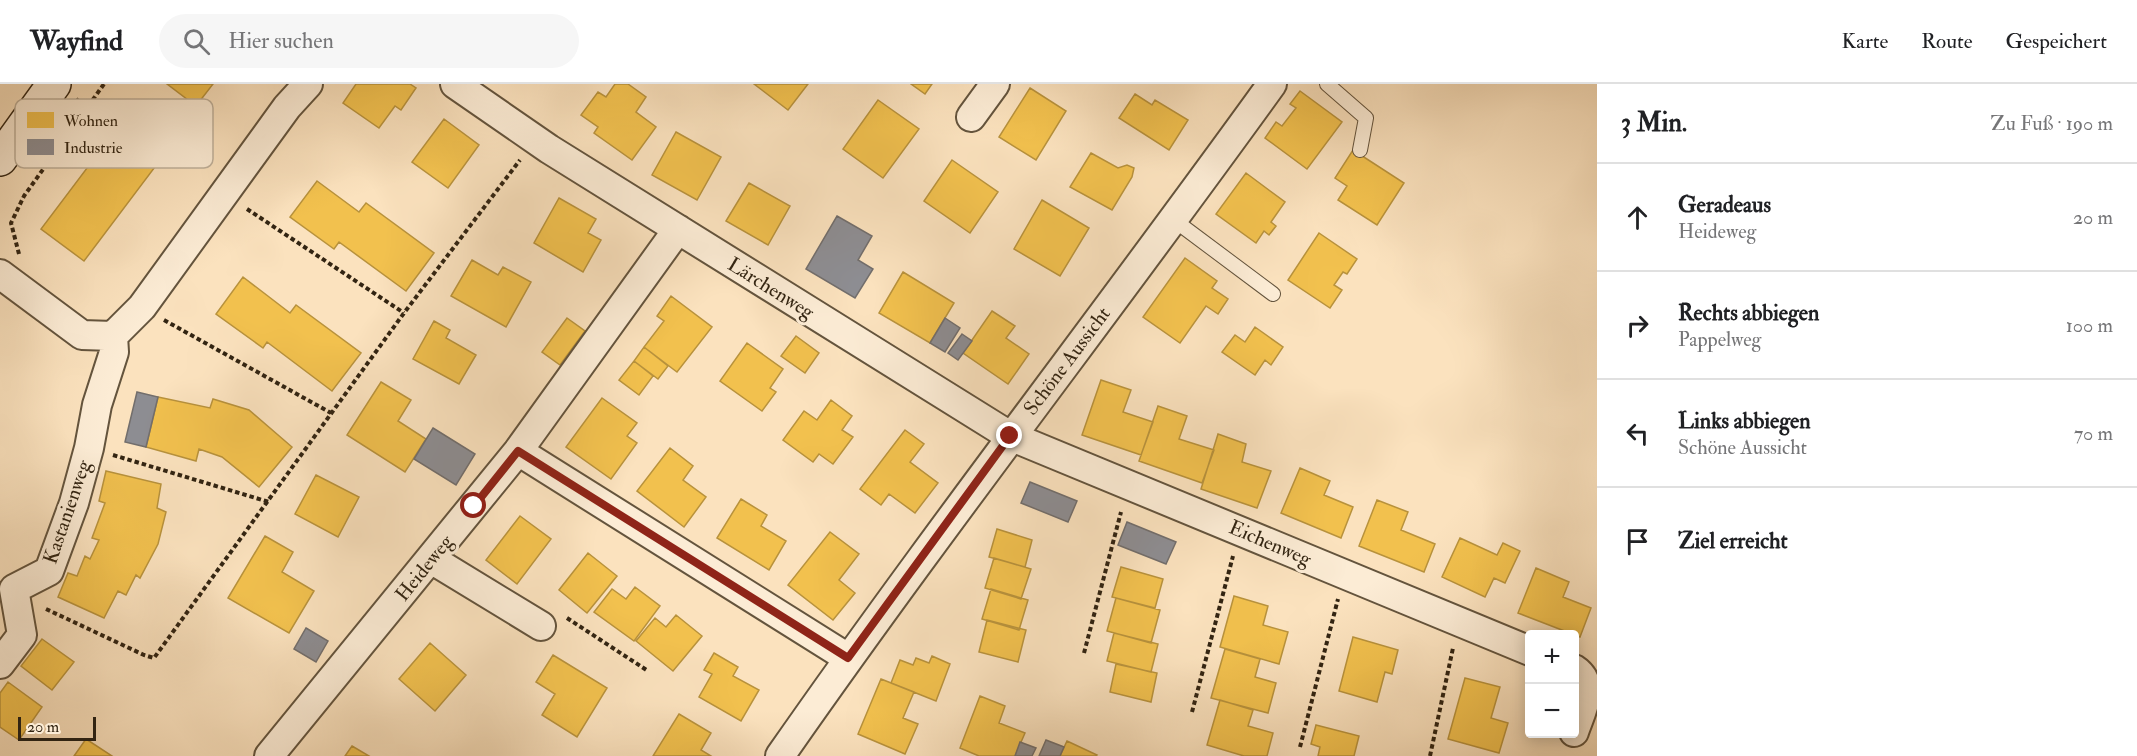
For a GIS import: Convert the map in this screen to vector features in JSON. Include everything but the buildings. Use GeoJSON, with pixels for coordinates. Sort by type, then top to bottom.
{"type":"FeatureCollection","features":[{"type":"Feature","properties":{"kind":"main road"},"geometry":{"type":"LineString","coordinates":[[43,99],[54,84]]}},
{"type":"Feature","properties":{"kind":"main road"},"geometry":{"type":"LineString","coordinates":[[0,159],[15,138]]}},
{"type":"Feature","properties":{"kind":"street"},"geometry":{"type":"LineString","coordinates":[[6,277],[82,335],[113,336],[142,307],[287,107],[308,84]]}},
{"type":"Feature","properties":{"kind":"street"},"geometry":{"type":"LineString","coordinates":[[455,84],[534,137]]}},
{"type":"Feature","properties":{"kind":"street"},"geometry":{"type":"LineString","coordinates":[[971,117],[995,84]]}},
{"type":"Feature","properties":{"kind":"street","name":"Schöne Aussicht"},"geometry":{"type":"LineString","coordinates":[[780,756],[848,658],[1010,436],[1174,220],[1272,84]]}},
{"type":"Feature","properties":{"kind":"street","name":"Lärchenweg"},"geometry":{"type":"LineString","coordinates":[[534,137],[549,149],[1010,436]]}},
{"type":"Feature","properties":{"kind":"street","name":"Heideweg"},"geometry":{"type":"LineString","coordinates":[[269,756],[518,451],[678,230]]}},
{"type":"Feature","properties":{"kind":"street","name":"Kastanienweg"},"geometry":{"type":"LineString","coordinates":[[14,589],[49,571],[74,503],[89,448],[97,405],[114,352],[113,336]]}},
{"type":"Feature","properties":{"kind":"street","name":"Eichenweg"},"geometry":{"type":"LineString","coordinates":[[1010,436],[1525,649]]}},
{"type":"Feature","properties":{"kind":"street"},"geometry":{"type":"LineString","coordinates":[[518,451],[848,658]]}},
{"type":"Feature","properties":{"kind":"street"},"geometry":{"type":"LineString","coordinates":[[431,559],[541,626]]}},
{"type":"Feature","properties":{"kind":"street"},"geometry":{"type":"LineString","coordinates":[[0,664],[22,635],[14,589]]}},
{"type":"Feature","properties":{"kind":"street"},"geometry":{"type":"LineString","coordinates":[[1579,673],[1586,681],[1587,693],[1579,718]]}},
{"type":"Feature","properties":{"kind":"street"},"geometry":{"type":"LineString","coordinates":[[1566,756],[1572,738]]}},
{"type":"Feature","properties":{"kind":"lane"},"geometry":{"type":"LineString","coordinates":[[1327,84],[1366,118],[1360,150]]}},
{"type":"Feature","properties":{"kind":"lane"},"geometry":{"type":"LineString","coordinates":[[1174,220],[1273,294]]}},
{"type":"Feature","properties":{"kind":"path"},"geometry":{"type":"LineString","coordinates":[[93,99],[104,84]]}},
{"type":"Feature","properties":{"kind":"path"},"geometry":{"type":"LineString","coordinates":[[14,589],[45,609],[144,656],[154,658],[404,313],[532,145],[534,137]]}},
{"type":"Feature","properties":{"kind":"path"},"geometry":{"type":"LineString","coordinates":[[6,277],[20,256],[11,224],[24,196],[44,168]]}},
{"type":"Feature","properties":{"kind":"path"},"geometry":{"type":"LineString","coordinates":[[224,194],[404,313]]}},
{"type":"Feature","properties":{"kind":"path"},"geometry":{"type":"LineString","coordinates":[[142,307],[331,413]]}},
{"type":"Feature","properties":{"kind":"path"},"geometry":{"type":"LineString","coordinates":[[89,448],[268,502]]}},
{"type":"Feature","properties":{"kind":"path"},"geometry":{"type":"LineString","coordinates":[[1084,653],[1128,484]]}},
{"type":"Feature","properties":{"kind":"path"},"geometry":{"type":"LineString","coordinates":[[1192,712],[1239,530]]}},
{"type":"Feature","properties":{"kind":"path"},"geometry":{"type":"LineString","coordinates":[[1300,747],[1344,574]]}},
{"type":"Feature","properties":{"kind":"path"},"geometry":{"type":"LineString","coordinates":[[541,626],[550,613],[562,614],[648,671]]}},
{"type":"Feature","properties":{"kind":"path"},"geometry":{"type":"LineString","coordinates":[[1430,756],[1459,623]]}},
{"type":"Feature","properties":{"kind":"route"},"geometry":{"type":"LineString","coordinates":[[474,506],[518,451],[848,658],[1010,436]]}}]}
